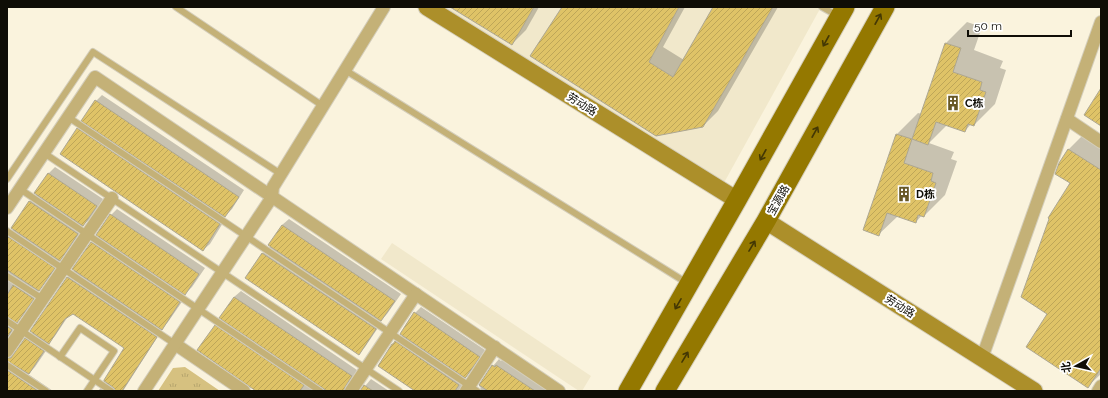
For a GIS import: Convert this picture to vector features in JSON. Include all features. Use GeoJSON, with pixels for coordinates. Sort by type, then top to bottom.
{"type":"FeatureCollection","features":[{"type":"Feature","properties":{"kind":"main road","name":"宝源路"},"geometry":{"type":"LineString","coordinates":[[665,391],[766,221],[885,7]]}},
{"type":"Feature","properties":{"kind":"main road"},"geometry":{"type":"LineString","coordinates":[[628,391],[842,12]]}},
{"type":"Feature","properties":{"kind":"street"},"geometry":{"type":"LineString","coordinates":[[144,391],[272,197],[273,187],[384,7]]}},
{"type":"Feature","properties":{"kind":"street","name":"劳动路"},"geometry":{"type":"LineString","coordinates":[[427,7],[737,200]]}},
{"type":"Feature","properties":{"kind":"street"},"geometry":{"type":"LineString","coordinates":[[982,358],[1101,22]]}},
{"type":"Feature","properties":{"kind":"street"},"geometry":{"type":"LineString","coordinates":[[7,208],[95,77],[559,391]]}},
{"type":"Feature","properties":{"kind":"street"},"geometry":{"type":"LineString","coordinates":[[1067,119],[1101,142]]}},
{"type":"Feature","properties":{"kind":"street"},"geometry":{"type":"LineString","coordinates":[[7,352],[112,198]]}},
{"type":"Feature","properties":{"kind":"street","name":"劳动路"},"geometry":{"type":"LineString","coordinates":[[766,221],[1034,391]]}},
{"type":"Feature","properties":{"kind":"street"},"geometry":{"type":"LineString","coordinates":[[351,391],[416,294]]}},
{"type":"Feature","properties":{"kind":"street"},"geometry":{"type":"LineString","coordinates":[[174,344],[244,391]]}},
{"type":"Feature","properties":{"kind":"street"},"geometry":{"type":"LineString","coordinates":[[471,389],[495,347]]}},
{"type":"Feature","properties":{"kind":"street"},"geometry":{"type":"LineString","coordinates":[[1098,391],[1101,386]]}},
{"type":"Feature","properties":{"kind":"lane"},"geometry":{"type":"LineString","coordinates":[[176,7],[323,106]]}},
{"type":"Feature","properties":{"kind":"lane"},"geometry":{"type":"LineString","coordinates":[[822,7],[842,12]]}},
{"type":"Feature","properties":{"kind":"lane"},"geometry":{"type":"LineString","coordinates":[[7,179],[93,52],[281,174]]}},
{"type":"Feature","properties":{"kind":"lane"},"geometry":{"type":"LineString","coordinates":[[345,70],[689,284]]}},
{"type":"Feature","properties":{"kind":"lane"},"geometry":{"type":"LineString","coordinates":[[68,117],[471,389]]}},
{"type":"Feature","properties":{"kind":"lane"},"geometry":{"type":"LineString","coordinates":[[44,153],[399,391]]}},
{"type":"Feature","properties":{"kind":"lane"},"geometry":{"type":"LineString","coordinates":[[20,189],[320,391]]}},
{"type":"Feature","properties":{"kind":"lane"},"geometry":{"type":"LineString","coordinates":[[7,231],[174,344]]}},
{"type":"Feature","properties":{"kind":"lane"},"geometry":{"type":"LineString","coordinates":[[7,276],[43,299]]}},
{"type":"Feature","properties":{"kind":"lane"},"geometry":{"type":"LineString","coordinates":[[7,321],[111,391]]}},
{"type":"Feature","properties":{"kind":"lane"},"geometry":{"type":"LineString","coordinates":[[60,357],[80,328],[114,351],[87,391]]}},
{"type":"Feature","properties":{"kind":"lane"},"geometry":{"type":"LineString","coordinates":[[7,365],[46,391]]}},
{"type":"Feature","properties":{"kind":"shaded area"},"geometry":{"type":"Polygon","coordinates":[[[427,7],[821,7],[720,190],[427,7]]]}},
{"type":"Feature","properties":{"kind":"shaded area"},"geometry":{"type":"Polygon","coordinates":[[[392,243],[591,376],[582,391],[579,391],[381,259],[392,243]]]}},
{"type":"Feature","properties":{"kind":"green space"},"geometry":{"type":"Polygon","coordinates":[[[185,367],[220,391],[158,391],[173,368],[185,367]]]}},
{"type":"Feature","properties":{"kind":"building"},"geometry":{"type":"Polygon","coordinates":[[[450,7],[534,7],[512,45],[450,7]]]}},
{"type":"Feature","properties":{"kind":"building"},"geometry":{"type":"Polygon","coordinates":[[[562,7],[679,7],[649,62],[673,77],[713,7],[773,7],[703,127],[656,136],[530,56],[562,7]]]}},
{"type":"Feature","properties":{"kind":"building","name":"C栋"},"geometry":{"type":"Polygon","coordinates":[[[945,43],[961,48],[953,72],[982,82],[980,90],[986,92],[974,126],[968,124],[965,132],[936,122],[928,145],[912,139],[945,43]]]}},
{"type":"Feature","properties":{"kind":"building"},"geometry":{"type":"Polygon","coordinates":[[[1101,88],[1101,126],[1084,115],[1101,88]]]}},
{"type":"Feature","properties":{"kind":"building"},"geometry":{"type":"Polygon","coordinates":[[[95,100],[239,197],[225,217],[81,121],[95,100]]]}},
{"type":"Feature","properties":{"kind":"building"},"geometry":{"type":"Polygon","coordinates":[[[77,128],[220,224],[203,251],[60,154],[77,128]]]}},
{"type":"Feature","properties":{"kind":"building","name":"D栋"},"geometry":{"type":"Polygon","coordinates":[[[896,134],[912,139],[904,163],[933,173],[931,181],[936,183],[924,217],[918,215],[916,223],[887,213],[879,236],[863,230],[896,134]]]}},
{"type":"Feature","properties":{"kind":"building"},"geometry":{"type":"Polygon","coordinates":[[[1068,149],[1101,170],[1101,368],[1088,388],[1026,347],[1047,314],[1021,297],[1049,219],[1048,218],[1070,183],[1055,174],[1059,163],[1068,149]]]}},
{"type":"Feature","properties":{"kind":"building"},"geometry":{"type":"Polygon","coordinates":[[[48,173],[97,206],[83,226],[34,193],[48,173]]]}},
{"type":"Feature","properties":{"kind":"building"},"geometry":{"type":"Polygon","coordinates":[[[29,201],[78,234],[60,261],[11,228],[29,201]]]}},
{"type":"Feature","properties":{"kind":"building"},"geometry":{"type":"Polygon","coordinates":[[[110,214],[199,274],[185,295],[96,235],[110,214]]]}},
{"type":"Feature","properties":{"kind":"building"},"geometry":{"type":"Polygon","coordinates":[[[282,225],[395,301],[381,321],[268,245],[282,225]]]}},
{"type":"Feature","properties":{"kind":"building"},"geometry":{"type":"Polygon","coordinates":[[[7,236],[55,268],[39,291],[7,270],[7,236]]]}},
{"type":"Feature","properties":{"kind":"building"},"geometry":{"type":"Polygon","coordinates":[[[91,242],[180,302],[162,330],[72,269],[91,242]]]}},
{"type":"Feature","properties":{"kind":"building"},"geometry":{"type":"Polygon","coordinates":[[[262,253],[376,329],[359,355],[245,278],[262,253]]]}},
{"type":"Feature","properties":{"kind":"building"},"geometry":{"type":"Polygon","coordinates":[[[67,277],[157,337],[122,391],[115,391],[114,388],[104,380],[124,348],[73,314],[65,319],[49,344],[30,331],[67,277]]]}},
{"type":"Feature","properties":{"kind":"building"},"geometry":{"type":"Polygon","coordinates":[[[13,285],[34,299],[17,323],[7,317],[7,295],[13,285]]]}},
{"type":"Feature","properties":{"kind":"building"},"geometry":{"type":"Polygon","coordinates":[[[234,297],[352,376],[344,391],[327,391],[219,318],[234,297]]]}},
{"type":"Feature","properties":{"kind":"building"},"geometry":{"type":"Polygon","coordinates":[[[414,312],[480,357],[465,378],[400,334],[414,312]]]}},
{"type":"Feature","properties":{"kind":"building"},"geometry":{"type":"Polygon","coordinates":[[[215,325],[304,385],[300,391],[256,391],[197,350],[215,325]]]}},
{"type":"Feature","properties":{"kind":"building"},"geometry":{"type":"Polygon","coordinates":[[[7,326],[12,330],[7,338],[7,326]]]}},
{"type":"Feature","properties":{"kind":"building"},"geometry":{"type":"Polygon","coordinates":[[[25,338],[44,351],[29,374],[7,361],[7,358],[11,358],[25,338]]]}},
{"type":"Feature","properties":{"kind":"building"},"geometry":{"type":"Polygon","coordinates":[[[395,341],[459,385],[455,391],[415,391],[378,366],[395,341]]]}},
{"type":"Feature","properties":{"kind":"building"},"geometry":{"type":"Polygon","coordinates":[[[492,365],[495,367],[496,365],[535,391],[488,391],[479,385],[492,365]]]}},
{"type":"Feature","properties":{"kind":"building"},"geometry":{"type":"Polygon","coordinates":[[[7,370],[35,389],[38,391],[7,391],[7,370]]]}},
{"type":"Feature","properties":{"kind":"building"},"geometry":{"type":"Polygon","coordinates":[[[364,385],[373,391],[360,391],[364,385]]]}},
{"type":"Feature","properties":{"kind":"place","name":"C栋"},"geometry":{"type":"Point","coordinates":[953,103]}},
{"type":"Feature","properties":{"kind":"place","name":"D栋"},"geometry":{"type":"Point","coordinates":[904,194]}}]}
